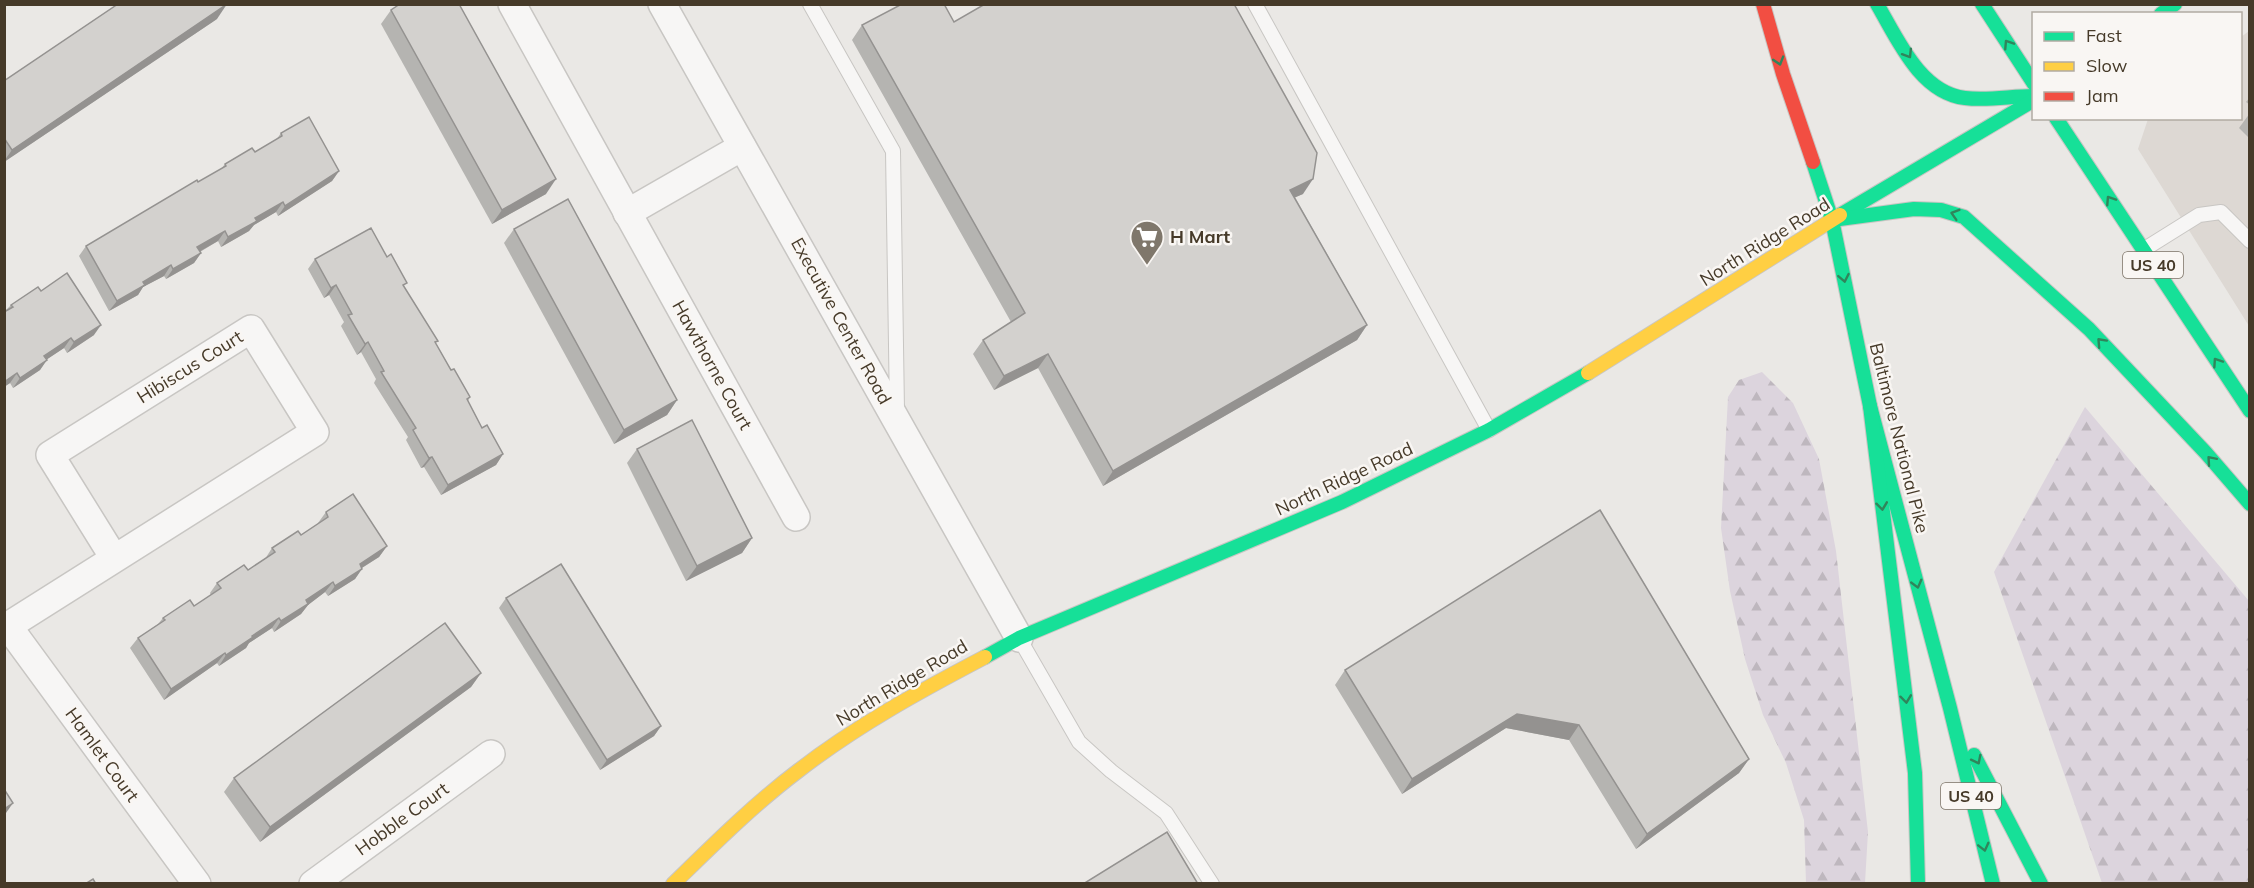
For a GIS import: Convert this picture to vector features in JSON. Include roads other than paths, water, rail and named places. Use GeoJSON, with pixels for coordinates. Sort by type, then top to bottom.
{"type":"FeatureCollection","features":[{"type":"Feature","properties":{"kind":"main road","name":"Baltimore National Pike"},"geometry":{"type":"LineString","coordinates":[[1762,4],[1832,220],[1870,406],[1950,708],[1993,884]]}},
{"type":"Feature","properties":{"kind":"main road"},"geometry":{"type":"LineString","coordinates":[[1877,4],[1916,66],[1935,87],[1962,98],[2032,98]]}},
{"type":"Feature","properties":{"kind":"main road"},"geometry":{"type":"LineString","coordinates":[[1982,4],[2032,81]]}},
{"type":"Feature","properties":{"kind":"main road","name":"North Ridge Road"},"geometry":{"type":"LineString","coordinates":[[680,881],[739,820],[798,771],[913,695],[1019,638],[1342,502],[1489,430],[1613,358],[1832,220],[2032,99]]}},
{"type":"Feature","properties":{"kind":"main road","name":"US 40"},"geometry":{"type":"LineString","coordinates":[[2057,120],[2249,411]]}},
{"type":"Feature","properties":{"kind":"main road"},"geometry":{"type":"LineString","coordinates":[[1832,220],[1914,209],[1941,210],[1964,217],[2089,329],[2250,504]]}},
{"type":"Feature","properties":{"kind":"main road"},"geometry":{"type":"LineString","coordinates":[[1870,406],[1915,773],[1918,884]]}},
{"type":"Feature","properties":{"kind":"main road"},"geometry":{"type":"LineString","coordinates":[[1950,708],[2041,884]]}},
{"type":"Feature","properties":{"kind":"street","name":"Hawthorne Court"},"geometry":{"type":"LineString","coordinates":[[512,4],[796,517]]}},
{"type":"Feature","properties":{"kind":"street","name":"Executive Center Road"},"geometry":{"type":"LineString","coordinates":[[662,4],[1019,638]]}},
{"type":"Feature","properties":{"kind":"street"},"geometry":{"type":"LineString","coordinates":[[627,213],[742,147]]}},
{"type":"Feature","properties":{"kind":"street","name":"Hibiscus Court"},"geometry":{"type":"LineString","coordinates":[[6,626],[315,432],[251,329],[50,455],[114,558]]}},
{"type":"Feature","properties":{"kind":"street","name":"Hamlet Court"},"geometry":{"type":"LineString","coordinates":[[6,626],[197,884]]}},
{"type":"Feature","properties":{"kind":"street","name":"Hobble Court"},"geometry":{"type":"LineString","coordinates":[[313,884],[491,754]]}},
{"type":"Feature","properties":{"kind":"lane"},"geometry":{"type":"LineString","coordinates":[[810,4],[893,151],[898,421]]}},
{"type":"Feature","properties":{"kind":"lane"},"geometry":{"type":"LineString","coordinates":[[1255,4],[1489,430]]}},
{"type":"Feature","properties":{"kind":"lane"},"geometry":{"type":"LineString","coordinates":[[2143,250],[2199,215],[2221,212],[2250,241]]}},
{"type":"Feature","properties":{"kind":"lane"},"geometry":{"type":"LineString","coordinates":[[1019,638],[1079,742],[1111,771],[1166,813],[1212,884]]}},
{"type":"Feature","properties":{"kind":"place","name":"H Mart"},"geometry":{"type":"Point","coordinates":[1147,266]}}]}
